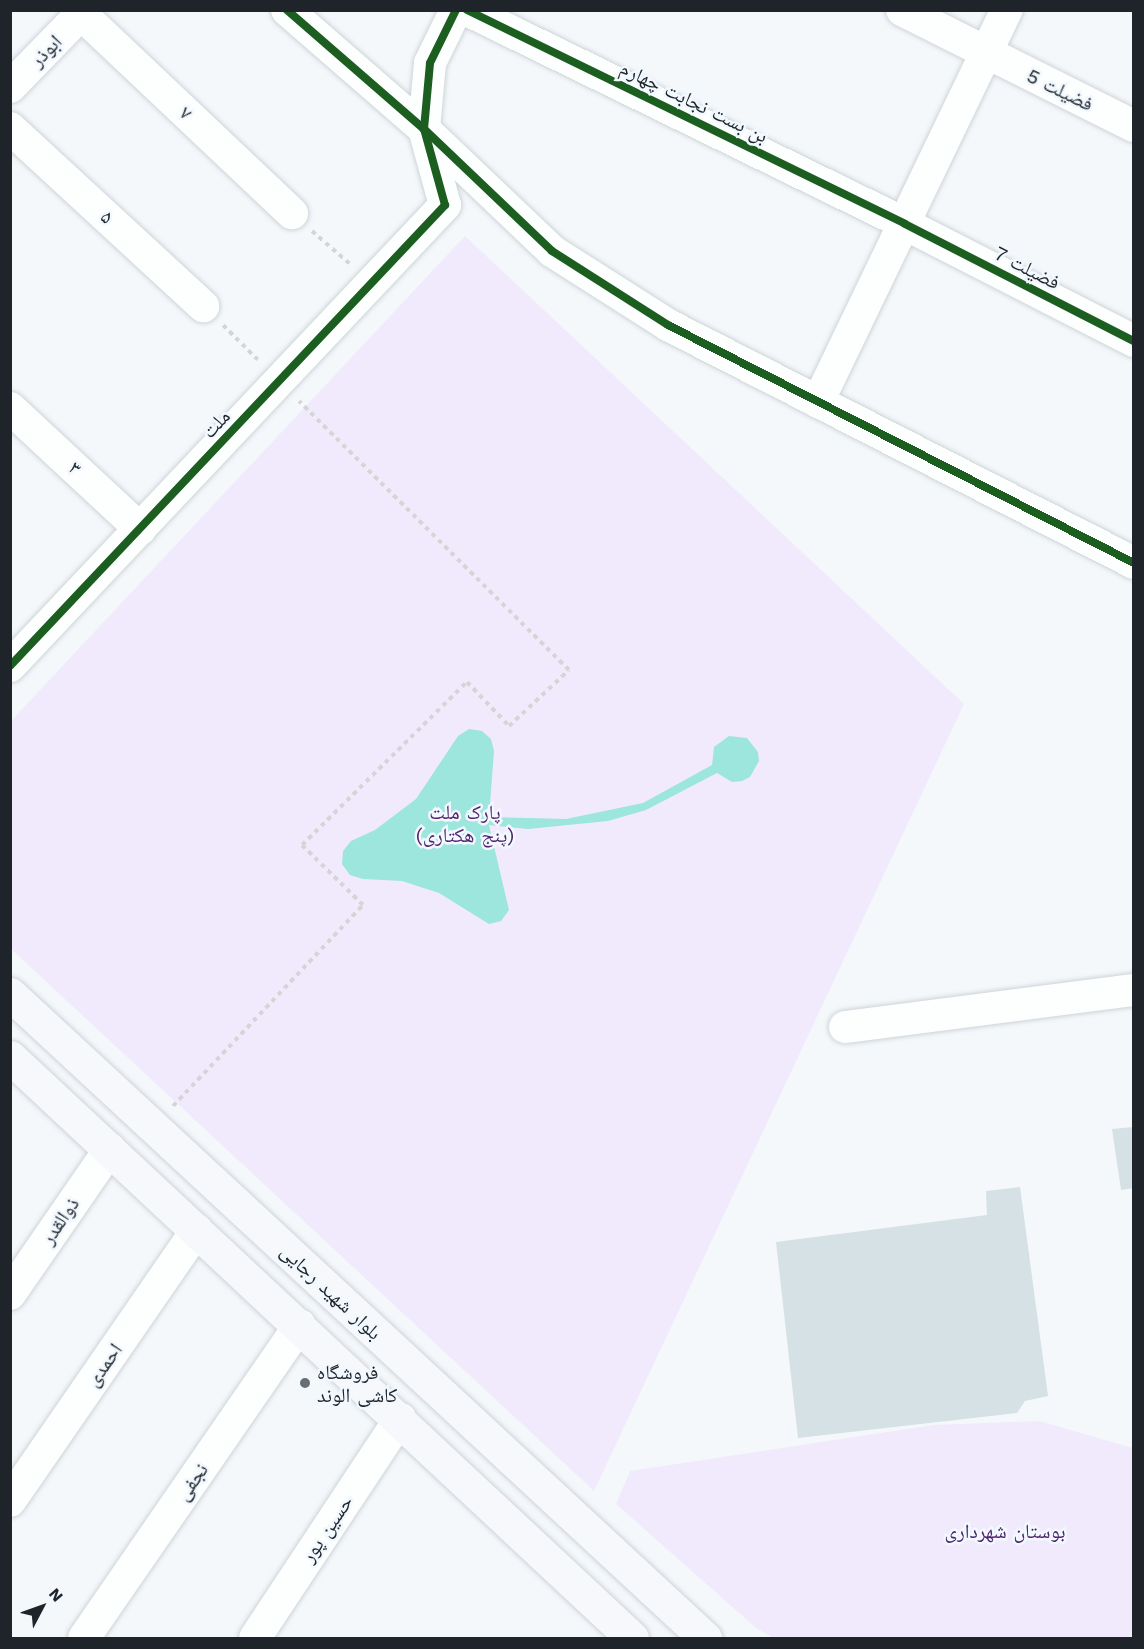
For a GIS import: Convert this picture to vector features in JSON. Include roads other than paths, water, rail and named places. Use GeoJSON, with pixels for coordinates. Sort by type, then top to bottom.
{"type":"FeatureCollection","features":[{"type":"Feature","properties":{"kind":"main road","name":"بلوار شهید رجایی"},"geometry":{"type":"LineString","coordinates":[[10,994],[705,1638]]}},
{"type":"Feature","properties":{"kind":"main road"},"geometry":{"type":"LineString","coordinates":[[10,1057],[400,1419],[621,1634]]}},
{"type":"Feature","properties":{"kind":"street"},"geometry":{"type":"LineString","coordinates":[[287,10],[424,129],[552,251],[668,325],[1134,563]]}},
{"type":"Feature","properties":{"kind":"street"},"geometry":{"type":"LineString","coordinates":[[424,129],[430,63],[456,10]]}},
{"type":"Feature","properties":{"kind":"street","name":"بن بست نجابت چهارم"},"geometry":{"type":"LineString","coordinates":[[467,10],[905,224]]}},
{"type":"Feature","properties":{"kind":"street","name":"فضیلت 5"},"geometry":{"type":"LineString","coordinates":[[902,10],[1134,126]]}},
{"type":"Feature","properties":{"kind":"street"},"geometry":{"type":"LineString","coordinates":[[818,402],[1007,10]]}},
{"type":"Feature","properties":{"kind":"street","name":"ابوذر"},"geometry":{"type":"LineString","coordinates":[[10,87],[79,12]]}},
{"type":"Feature","properties":{"kind":"street","name":"۷"},"geometry":{"type":"LineString","coordinates":[[79,12],[292,213]]}},
{"type":"Feature","properties":{"kind":"street","name":"۵"},"geometry":{"type":"LineString","coordinates":[[10,128],[203,306]]}},
{"type":"Feature","properties":{"kind":"street","name":"ملت"},"geometry":{"type":"LineString","coordinates":[[10,666],[445,205],[424,129]]}},
{"type":"Feature","properties":{"kind":"street","name":"فضیلت 7"},"geometry":{"type":"LineString","coordinates":[[905,224],[1134,341]]}},
{"type":"Feature","properties":{"kind":"street","name":"۳"},"geometry":{"type":"LineString","coordinates":[[10,408],[140,529]]}},
{"type":"Feature","properties":{"kind":"street"},"geometry":{"type":"LineString","coordinates":[[845,1027],[1134,990]]}},
{"type":"Feature","properties":{"kind":"street","name":"ذوالقدر"},"geometry":{"type":"LineString","coordinates":[[10,1294],[110,1149]]}},
{"type":"Feature","properties":{"kind":"street","name":"احمدی"},"geometry":{"type":"LineString","coordinates":[[10,1500],[197,1230]]}},
{"type":"Feature","properties":{"kind":"street","name":"نجفی"},"geometry":{"type":"LineString","coordinates":[[84,1638],[300,1325]]}},
{"type":"Feature","properties":{"kind":"street","name":"حسین پور"},"geometry":{"type":"LineString","coordinates":[[255,1638],[400,1419]]}},
{"type":"Feature","properties":{"kind":"place","name":"فروشگاه کاشی الوند"},"geometry":{"type":"Point","coordinates":[305,1383]}},
{"type":"Feature","properties":{"kind":"park label","name":"پارک ملت (پنج هکتاری)"},"geometry":{"type":"Point","coordinates":[465,824]}},
{"type":"Feature","properties":{"kind":"park label","name":"بوستان شهرداری"},"geometry":{"type":"Point","coordinates":[1005,1531]}}]}
